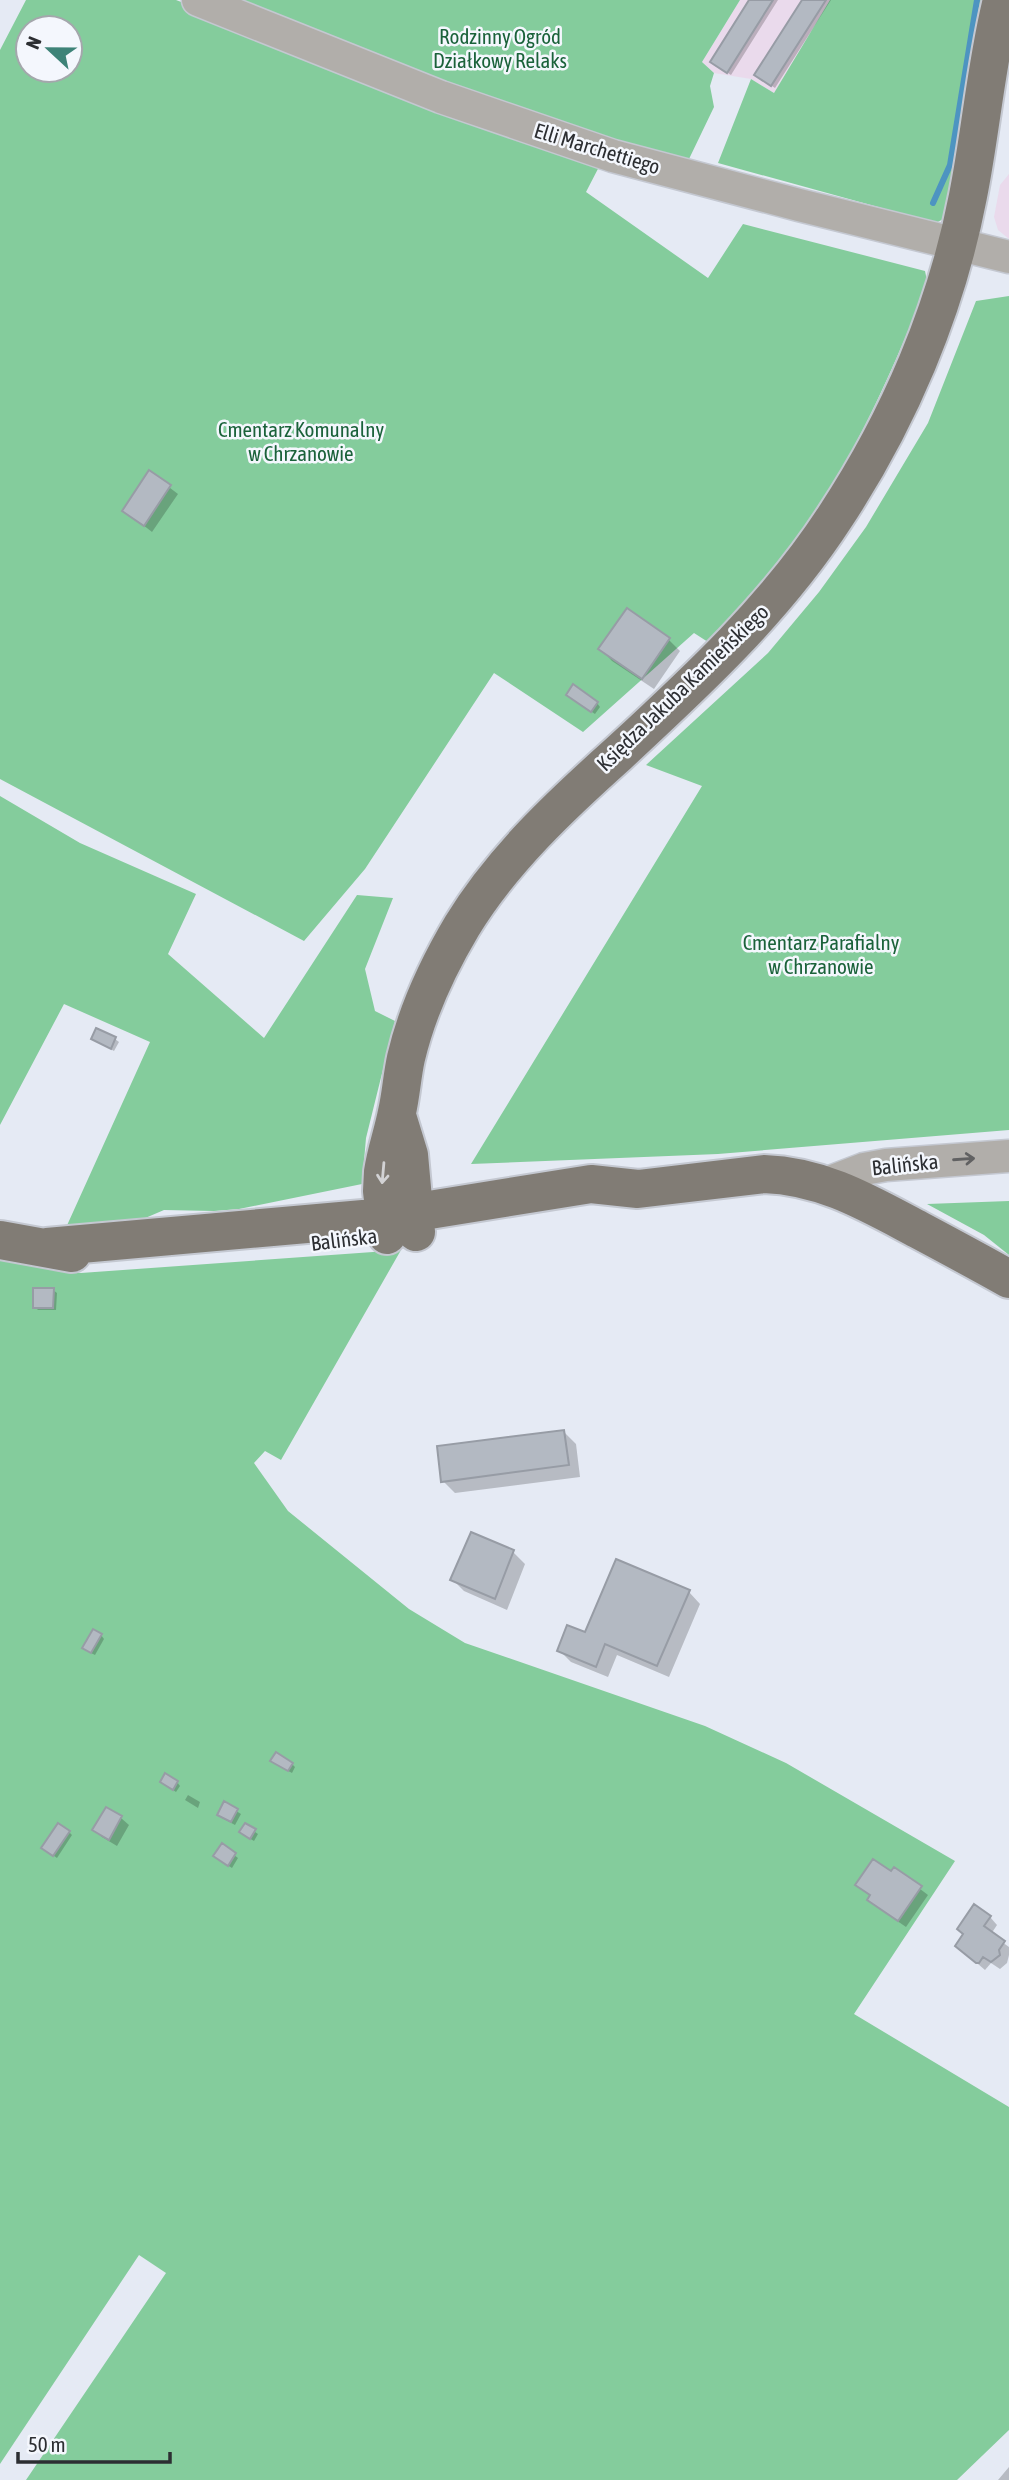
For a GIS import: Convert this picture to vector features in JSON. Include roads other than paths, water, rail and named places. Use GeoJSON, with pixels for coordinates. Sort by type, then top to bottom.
{"type":"FeatureCollection","features":[{"type":"Feature","properties":{"kind":"main road","name":"Księdza Jakuba Kamieńskiego"},"geometry":{"type":"LineString","coordinates":[[404,1207],[382,1191],[387,1144],[397,1113],[416,1022],[433,978],[471,912],[527,842],[732,646],[803,563],[863,473],[898,406],[931,327],[957,244],[969,195],[1002,0]]}},
{"type":"Feature","properties":{"kind":"main road","name":"Księdza Jakuba Kamieńskiego"},"geometry":{"type":"LineString","coordinates":[[397,1113],[404,1207]]}},
{"type":"Feature","properties":{"kind":"main road","name":"Balińska"},"geometry":{"type":"LineString","coordinates":[[404,1207],[499,1223],[589,1206],[638,1189],[764,1174],[782,1174],[825,1184]]}},
{"type":"Feature","properties":{"kind":"main road"},"geometry":{"type":"LineString","coordinates":[[404,1207],[441,1179],[459,1189],[478,1194],[512,1196]]}},
{"type":"Feature","properties":{"kind":"main road","name":"Balińska"},"geometry":{"type":"LineString","coordinates":[[0,1240],[47,1247],[512,1196],[591,1184],[638,1189]]}},
{"type":"Feature","properties":{"kind":"main road"},"geometry":{"type":"LineString","coordinates":[[825,1184],[890,1215],[1009,1279]]}},
{"type":"Feature","properties":{"kind":"street","name":"Elli Marchettiego"},"geometry":{"type":"LineString","coordinates":[[198,0],[441,97],[587,148],[799,205],[1009,257]]}},
{"type":"Feature","properties":{"kind":"street","name":"Balińska"},"geometry":{"type":"LineString","coordinates":[[825,1184],[864,1169],[1009,1156]]}},
{"type":"Feature","properties":{"kind":"street"},"geometry":{"type":"LineString","coordinates":[[890,1215],[883,1206],[879,1189],[901,1164]]}},
{"type":"Feature","properties":{"kind":"waterway"},"geometry":{"type":"LineString","coordinates":[[933,203],[950,165],[977,0]]}},
{"type":"Feature","properties":{"kind":"park label","name":"Rodzinny Ogród Działkowy Relaks"},"geometry":{"type":"Point","coordinates":[500,49]}},
{"type":"Feature","properties":{"kind":"park label","name":"Cmentarz Komunalny w Chrzanowie"},"geometry":{"type":"Point","coordinates":[301,442]}},
{"type":"Feature","properties":{"kind":"park label","name":"Cmentarz Parafialny w Chrzanowie"},"geometry":{"type":"Point","coordinates":[821,955]}}]}
